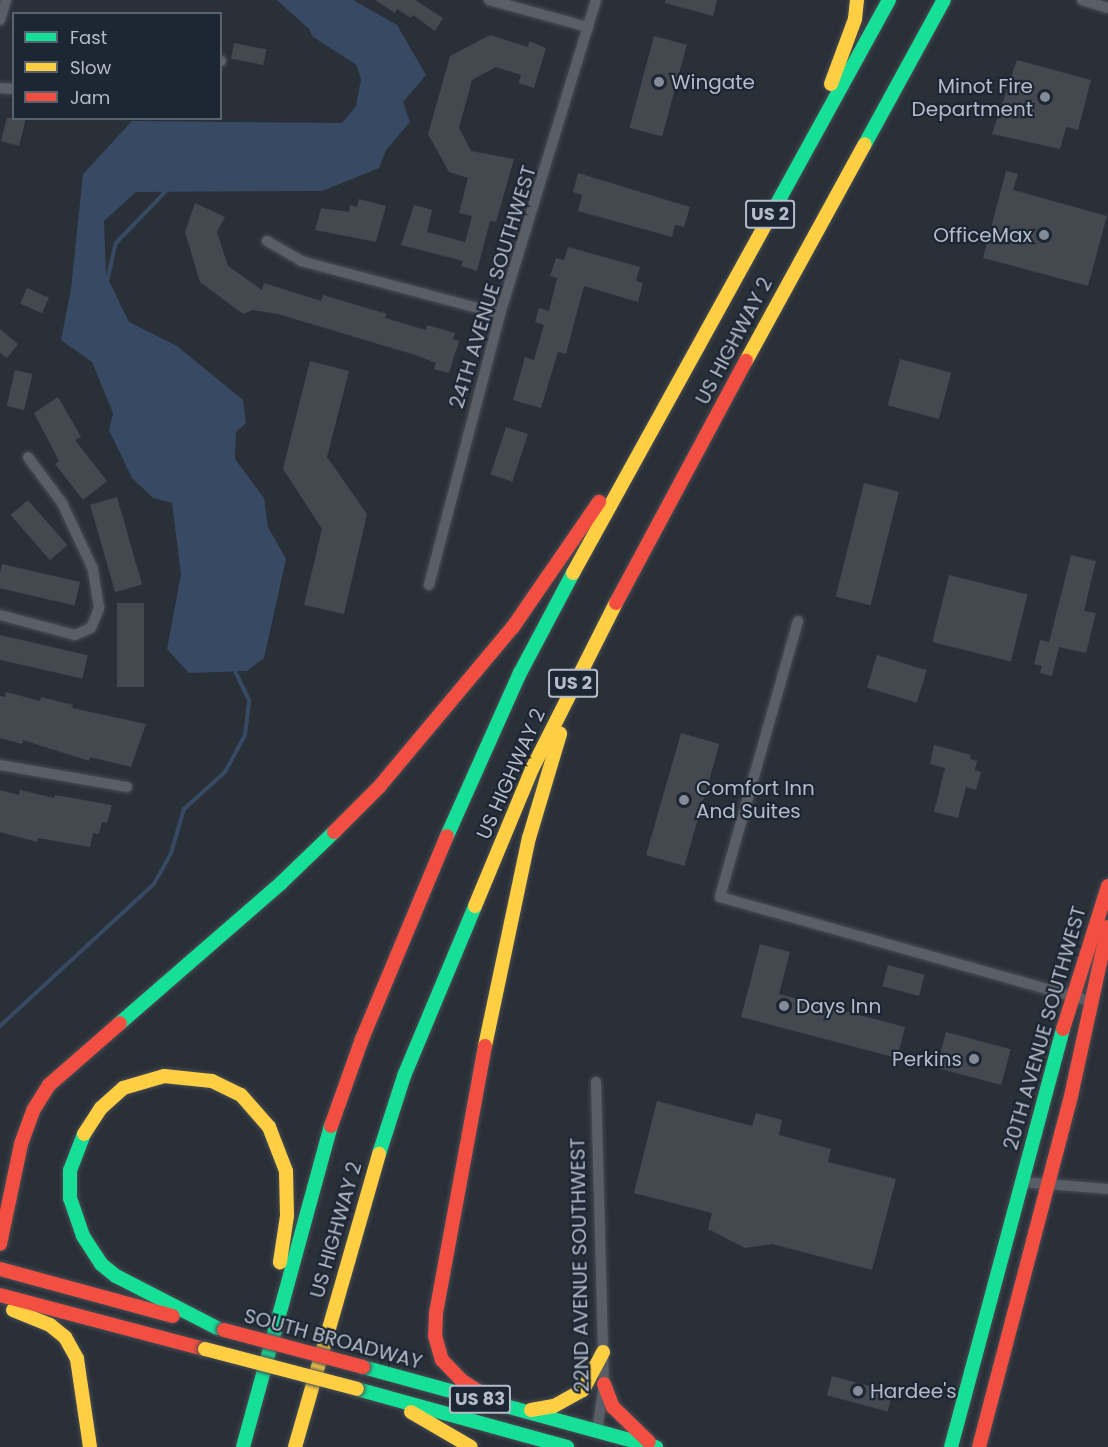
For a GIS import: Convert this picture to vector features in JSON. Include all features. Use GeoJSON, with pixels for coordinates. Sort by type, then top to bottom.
{"type":"FeatureCollection","features":[{"type":"Feature","properties":{"kind":"main road"},"geometry":{"type":"LineString","coordinates":[[801,158],[845,50],[855,19],[857,0]]}},
{"type":"Feature","properties":{"kind":"main road","name":"US HIGHWAY 2"},"geometry":{"type":"LineString","coordinates":[[243,1447],[274,1324],[330,1130],[414,913],[520,673],[652,428],[889,0]]}},
{"type":"Feature","properties":{"kind":"main road","name":"US HIGHWAY 2"},"geometry":{"type":"LineString","coordinates":[[295,1447],[367,1191],[422,1025],[532,769],[600,632],[944,0]]}},
{"type":"Feature","properties":{"kind":"main road"},"geometry":{"type":"LineString","coordinates":[[0,1244],[7,1195],[34,1109],[49,1085],[281,883],[410,754],[513,627],[652,428]]}},
{"type":"Feature","properties":{"kind":"main road"},"geometry":{"type":"LineString","coordinates":[[498,1404],[461,1380],[442,1360],[435,1336],[436,1312],[500,964],[529,838],[553,752],[600,632]]}},
{"type":"Feature","properties":{"kind":"main road","name":"20TH AVENUE SOUTHWEST"},"geometry":{"type":"LineString","coordinates":[[951,1447],[1021,1182],[1073,997],[1108,886]]}},
{"type":"Feature","properties":{"kind":"main road","name":"20TH AVENUE SOUTHWEST"},"geometry":{"type":"LineString","coordinates":[[979,1447],[1094,1002],[1108,927]]}},
{"type":"Feature","properties":{"kind":"main road"},"geometry":{"type":"LineString","coordinates":[[220,1329],[130,1286],[101,1264],[83,1236],[70,1198],[70,1170],[90,1121],[123,1088],[151,1077],[187,1076],[228,1087],[253,1105],[276,1140],[286,1172],[287,1193],[285,1244],[275,1283],[274,1324]]}},
{"type":"Feature","properties":{"kind":"main road"},"geometry":{"type":"LineString","coordinates":[[0,1208],[7,1195]]}},
{"type":"Feature","properties":{"kind":"main road","name":"SOUTH BROADWAY"},"geometry":{"type":"LineString","coordinates":[[0,1269],[656,1447]]}},
{"type":"Feature","properties":{"kind":"main road"},"geometry":{"type":"LineString","coordinates":[[0,1274],[20,1296],[42,1306]]}},
{"type":"Feature","properties":{"kind":"main road","name":"US 83"},"geometry":{"type":"LineString","coordinates":[[0,1295],[567,1447]]}},
{"type":"Feature","properties":{"kind":"main road"},"geometry":{"type":"LineString","coordinates":[[0,1307],[31,1315],[64,1337],[77,1359],[90,1447]]}},
{"type":"Feature","properties":{"kind":"main road"},"geometry":{"type":"LineString","coordinates":[[524,1411],[554,1406],[582,1390],[603,1352]]}},
{"type":"Feature","properties":{"kind":"main road"},"geometry":{"type":"LineString","coordinates":[[604,1384],[608,1400],[625,1422],[656,1447]]}},
{"type":"Feature","properties":{"kind":"main road"},"geometry":{"type":"LineString","coordinates":[[378,1395],[471,1447]]}},
{"type":"Feature","properties":{"kind":"main road"},"geometry":{"type":"LineString","coordinates":[[304,1410],[304,1447]]}},
{"type":"Feature","properties":{"kind":"main road","name":"22ND AVENUE SOUTHWEST"},"geometry":{"type":"LineString","coordinates":[[592,1447],[597,1431]]}},
{"type":"Feature","properties":{"kind":"street"},"geometry":{"type":"LineString","coordinates":[[0,20],[6,0]]}},
{"type":"Feature","properties":{"kind":"street"},"geometry":{"type":"LineString","coordinates":[[489,0],[588,27]]}},
{"type":"Feature","properties":{"kind":"street","name":"24TH AVENUE SOUTHWEST"},"geometry":{"type":"LineString","coordinates":[[429,585],[500,314],[596,0]]}},
{"type":"Feature","properties":{"kind":"street"},"geometry":{"type":"LineString","coordinates":[[1082,0],[1108,8]]}},
{"type":"Feature","properties":{"kind":"street"},"geometry":{"type":"LineString","coordinates":[[267,241],[301,261],[500,314]]}},
{"type":"Feature","properties":{"kind":"street"},"geometry":{"type":"LineString","coordinates":[[0,615],[75,635],[91,628],[99,608],[93,569],[62,502],[28,457]]}},
{"type":"Feature","properties":{"kind":"street"},"geometry":{"type":"LineString","coordinates":[[798,621],[720,897],[1094,1002]]}},
{"type":"Feature","properties":{"kind":"street"},"geometry":{"type":"LineString","coordinates":[[0,765],[127,787]]}},
{"type":"Feature","properties":{"kind":"street","name":"22ND AVENUE SOUTHWEST"},"geometry":{"type":"LineString","coordinates":[[596,1082],[604,1384],[597,1431]]}},
{"type":"Feature","properties":{"kind":"street","name":"20TH AVENUE SOUTHWEST"},"geometry":{"type":"LineString","coordinates":[[1021,1182],[1049,1183]]}},
{"type":"Feature","properties":{"kind":"street"},"geometry":{"type":"LineString","coordinates":[[1049,1183],[1108,1189]]}},
{"type":"Feature","properties":{"kind":"water"},"geometry":{"type":"Polygon","coordinates":[[[277,0],[353,0],[397,25],[426,75],[403,102],[410,122],[386,150],[379,168],[322,191],[136,192],[104,221],[106,275],[129,322],[177,346],[243,400],[246,423],[236,432],[235,459],[264,498],[268,527],[286,559],[264,658],[247,671],[189,673],[167,649],[181,574],[172,503],[153,498],[132,478],[109,430],[113,413],[92,362],[61,340],[71,289],[83,174],[132,121],[342,123],[356,106],[361,79],[355,61],[317,36],[277,0]]]}},
{"type":"Feature","properties":{"kind":"building"},"geometry":{"type":"Polygon","coordinates":[[[375,0],[415,0],[443,18],[435,31],[413,15],[411,18],[397,9],[395,13],[375,0]]]}},
{"type":"Feature","properties":{"kind":"building"},"geometry":{"type":"Polygon","coordinates":[[[665,0],[717,0],[713,16],[665,3],[665,0]]]}},
{"type":"Feature","properties":{"kind":"building"},"geometry":{"type":"Polygon","coordinates":[[[490,35],[528,47],[529,41],[546,48],[534,88],[519,83],[521,75],[496,67],[472,80],[459,128],[471,151],[514,159],[496,222],[490,221],[477,271],[461,266],[463,261],[401,245],[414,205],[432,210],[427,232],[465,242],[472,216],[459,213],[468,178],[449,172],[428,134],[450,56],[490,35]]]}},
{"type":"Feature","properties":{"kind":"building"},"geometry":{"type":"Polygon","coordinates":[[[654,36],[687,45],[662,137],[629,128],[654,36]]]}},
{"type":"Feature","properties":{"kind":"building"},"geometry":{"type":"Polygon","coordinates":[[[234,43],[266,49],[263,65],[231,59],[234,43]]]}},
{"type":"Feature","properties":{"kind":"building"},"geometry":{"type":"Polygon","coordinates":[[[1017,60],[1091,80],[1078,130],[1066,127],[1060,149],[992,134],[1017,60]]]}},
{"type":"Feature","properties":{"kind":"building"},"geometry":{"type":"Polygon","coordinates":[[[7,118],[26,120],[19,146],[1,141],[7,118]]]}},
{"type":"Feature","properties":{"kind":"building"},"geometry":{"type":"Polygon","coordinates":[[[1006,171],[1018,174],[1013,190],[1107,216],[1088,286],[983,258],[1006,171]]]}},
{"type":"Feature","properties":{"kind":"building"},"geometry":{"type":"Polygon","coordinates":[[[578,173],[690,207],[684,227],[675,225],[672,237],[578,211],[582,195],[573,192],[578,173]]]}},
{"type":"Feature","properties":{"kind":"building"},"geometry":{"type":"Polygon","coordinates":[[[359,199],[386,206],[376,242],[315,230],[321,208],[349,212],[350,205],[357,207],[359,199]]]}},
{"type":"Feature","properties":{"kind":"building"},"geometry":{"type":"Polygon","coordinates":[[[195,203],[225,217],[217,232],[228,266],[262,290],[264,283],[321,301],[323,295],[387,314],[385,318],[426,330],[427,325],[455,333],[453,339],[459,341],[449,373],[434,369],[436,363],[415,355],[278,314],[253,310],[243,314],[200,282],[185,232],[195,203]]]}},
{"type":"Feature","properties":{"kind":"building"},"geometry":{"type":"Polygon","coordinates":[[[568,247],[640,267],[636,281],[643,283],[638,302],[584,286],[566,354],[558,352],[541,408],[513,400],[525,357],[534,360],[544,325],[535,322],[539,308],[549,311],[557,278],[550,276],[556,258],[564,260],[568,247]]]}},
{"type":"Feature","properties":{"kind":"building"},"geometry":{"type":"Polygon","coordinates":[[[27,288],[49,298],[42,313],[20,304],[27,288]]]}},
{"type":"Feature","properties":{"kind":"building"},"geometry":{"type":"Polygon","coordinates":[[[0,329],[18,344],[7,358],[0,353],[0,329]]]}},
{"type":"Feature","properties":{"kind":"building"},"geometry":{"type":"Polygon","coordinates":[[[900,359],[951,373],[939,419],[888,405],[900,359]]]}},
{"type":"Feature","properties":{"kind":"building"},"geometry":{"type":"Polygon","coordinates":[[[310,361],[349,371],[327,457],[367,514],[344,614],[304,605],[322,529],[283,469],[310,361]]]}},
{"type":"Feature","properties":{"kind":"building"},"geometry":{"type":"Polygon","coordinates":[[[15,370],[33,374],[24,410],[7,406],[15,370]]]}},
{"type":"Feature","properties":{"kind":"building"},"geometry":{"type":"Polygon","coordinates":[[[58,397],[81,437],[75,440],[107,481],[83,500],[55,464],[59,461],[34,413],[58,397]]]}},
{"type":"Feature","properties":{"kind":"building"},"geometry":{"type":"Polygon","coordinates":[[[506,427],[528,434],[512,482],[491,475],[506,427]]]}},
{"type":"Feature","properties":{"kind":"building"},"geometry":{"type":"Polygon","coordinates":[[[864,483],[899,492],[871,605],[836,597],[864,483]]]}},
{"type":"Feature","properties":{"kind":"building"},"geometry":{"type":"Polygon","coordinates":[[[117,497],[142,584],[115,592],[90,505],[117,497]]]}},
{"type":"Feature","properties":{"kind":"building"},"geometry":{"type":"Polygon","coordinates":[[[28,500],[67,545],[50,560],[11,515],[28,500]]]}},
{"type":"Feature","properties":{"kind":"building"},"geometry":{"type":"Polygon","coordinates":[[[1071,555],[1096,561],[1084,611],[1096,613],[1086,653],[1059,647],[1052,676],[1040,673],[1042,666],[1034,664],[1040,640],[1049,642],[1071,555]]]}},
{"type":"Feature","properties":{"kind":"building"},"geometry":{"type":"Polygon","coordinates":[[[2,564],[80,582],[75,605],[0,588],[2,564]]]}},
{"type":"Feature","properties":{"kind":"building"},"geometry":{"type":"Polygon","coordinates":[[[949,575],[1028,595],[1011,662],[932,642],[949,575]]]}},
{"type":"Feature","properties":{"kind":"building"},"geometry":{"type":"Polygon","coordinates":[[[117,603],[144,603],[144,687],[117,687],[117,603]]]}},
{"type":"Feature","properties":{"kind":"building"},"geometry":{"type":"Polygon","coordinates":[[[0,635],[88,655],[82,679],[0,660],[0,635]]]}},
{"type":"Feature","properties":{"kind":"building"},"geometry":{"type":"Polygon","coordinates":[[[877,655],[927,670],[917,703],[867,688],[877,655]]]}},
{"type":"Feature","properties":{"kind":"building"},"geometry":{"type":"Polygon","coordinates":[[[6,692],[40,701],[41,697],[73,705],[72,708],[146,724],[131,767],[90,757],[89,761],[23,740],[22,744],[0,738],[0,696],[5,697],[6,692]]]}},
{"type":"Feature","properties":{"kind":"building","name":"Comfort Inn And Suites"},"geometry":{"type":"Polygon","coordinates":[[[681,733],[719,744],[684,866],[646,855],[681,733]]]}},
{"type":"Feature","properties":{"kind":"building"},"geometry":{"type":"Polygon","coordinates":[[[934,745],[971,755],[970,759],[977,761],[975,770],[981,772],[976,790],[966,787],[958,818],[934,812],[945,768],[930,764],[934,745]]]}},
{"type":"Feature","properties":{"kind":"building"},"geometry":{"type":"Polygon","coordinates":[[[0,790],[19,795],[20,790],[54,798],[55,795],[112,805],[107,823],[102,822],[99,834],[93,833],[90,847],[38,838],[37,842],[0,832],[0,790]]]}},
{"type":"Feature","properties":{"kind":"building","name":"Days Inn"},"geometry":{"type":"Polygon","coordinates":[[[760,944],[790,952],[779,994],[905,1027],[897,1058],[741,1017],[760,944]]]}},
{"type":"Feature","properties":{"kind":"building"},"geometry":{"type":"Polygon","coordinates":[[[888,965],[925,975],[919,996],[882,986],[888,965]]]}},
{"type":"Feature","properties":{"kind":"building","name":"Perkins"},"geometry":{"type":"Polygon","coordinates":[[[946,1032],[1011,1049],[1001,1085],[936,1068],[946,1032]]]}},
{"type":"Feature","properties":{"kind":"building"},"geometry":{"type":"Polygon","coordinates":[[[657,1101],[752,1126],[756,1113],[782,1120],[779,1135],[831,1149],[828,1162],[896,1179],[872,1270],[772,1244],[745,1248],[708,1229],[712,1213],[634,1193],[657,1101]]]}},
{"type":"Feature","properties":{"kind":"building"},"geometry":{"type":"Polygon","coordinates":[[[832,1376],[893,1392],[888,1412],[827,1395],[832,1376]]]}},
{"type":"Feature","properties":{"kind":"waterway"},"geometry":{"type":"LineString","coordinates":[[311,28],[314,35],[359,64]]}},
{"type":"Feature","properties":{"kind":"waterway"},"geometry":{"type":"LineString","coordinates":[[107,281],[116,243],[167,190]]}},
{"type":"Feature","properties":{"kind":"waterway"},"geometry":{"type":"LineString","coordinates":[[0,1026],[154,884],[171,853],[184,809],[225,772],[245,735],[249,700],[234,669]]}},
{"type":"Feature","properties":{"kind":"traffic: fast"},"geometry":{"type":"LineString","coordinates":[[768,220],[889,0]]}},
{"type":"Feature","properties":{"kind":"traffic: fast"},"geometry":{"type":"LineString","coordinates":[[865,144],[944,0]]}},
{"type":"Feature","properties":{"kind":"traffic: fast"},"geometry":{"type":"LineString","coordinates":[[447,836],[520,673],[573,573]]}},
{"type":"Feature","properties":{"kind":"traffic: fast"},"geometry":{"type":"LineString","coordinates":[[120,1023],[281,883],[334,832]]}},
{"type":"Feature","properties":{"kind":"traffic: fast"},"geometry":{"type":"LineString","coordinates":[[379,1154],[404,1076],[475,906]]}},
{"type":"Feature","properties":{"kind":"traffic: fast"},"geometry":{"type":"LineString","coordinates":[[951,1447],[1063,1029]]}},
{"type":"Feature","properties":{"kind":"traffic: fast"},"geometry":{"type":"LineString","coordinates":[[243,1447],[331,1126]]}},
{"type":"Feature","properties":{"kind":"traffic: fast"},"geometry":{"type":"LineString","coordinates":[[84,1134],[70,1170],[70,1198],[83,1236],[101,1264],[116,1276],[217,1328]]}},
{"type":"Feature","properties":{"kind":"traffic: fast"},"geometry":{"type":"LineString","coordinates":[[363,1367],[656,1447]]}},
{"type":"Feature","properties":{"kind":"traffic: fast"},"geometry":{"type":"LineString","coordinates":[[357,1389],[567,1447]]}},
{"type":"Feature","properties":{"kind":"traffic: slow"},"geometry":{"type":"LineString","coordinates":[[831,84],[855,19],[857,0]]}},
{"type":"Feature","properties":{"kind":"traffic: slow"},"geometry":{"type":"LineString","coordinates":[[746,361],[865,144]]}},
{"type":"Feature","properties":{"kind":"traffic: slow"},"geometry":{"type":"LineString","coordinates":[[573,573],[768,220]]}},
{"type":"Feature","properties":{"kind":"traffic: slow"},"geometry":{"type":"LineString","coordinates":[[475,906],[532,769],[616,603]]}},
{"type":"Feature","properties":{"kind":"traffic: slow"},"geometry":{"type":"LineString","coordinates":[[485,1046],[529,838],[560,734]]}},
{"type":"Feature","properties":{"kind":"traffic: slow"},"geometry":{"type":"LineString","coordinates":[[84,1134],[101,1108],[123,1088],[164,1076],[212,1081],[241,1095],[269,1127],[286,1171],[287,1216],[280,1262]]}},
{"type":"Feature","properties":{"kind":"traffic: slow"},"geometry":{"type":"LineString","coordinates":[[295,1447],[379,1154]]}},
{"type":"Feature","properties":{"kind":"traffic: slow"},"geometry":{"type":"LineString","coordinates":[[13,1310],[50,1325],[65,1337],[77,1359],[90,1447]]}},
{"type":"Feature","properties":{"kind":"traffic: slow"},"geometry":{"type":"LineString","coordinates":[[205,1349],[357,1389]]}},
{"type":"Feature","properties":{"kind":"traffic: slow"},"geometry":{"type":"LineString","coordinates":[[531,1410],[554,1406],[583,1390],[603,1352]]}},
{"type":"Feature","properties":{"kind":"traffic: slow"},"geometry":{"type":"LineString","coordinates":[[411,1412],[471,1447]]}},
{"type":"Feature","properties":{"kind":"traffic: jam"},"geometry":{"type":"LineString","coordinates":[[616,603],[746,361]]}},
{"type":"Feature","properties":{"kind":"traffic: jam"},"geometry":{"type":"LineString","coordinates":[[334,832],[379,787],[513,627],[599,502]]}},
{"type":"Feature","properties":{"kind":"traffic: jam"},"geometry":{"type":"LineString","coordinates":[[331,1126],[362,1039],[447,836]]}},
{"type":"Feature","properties":{"kind":"traffic: jam"},"geometry":{"type":"LineString","coordinates":[[1063,1029],[1108,886]]}},
{"type":"Feature","properties":{"kind":"traffic: jam"},"geometry":{"type":"LineString","coordinates":[[979,1447],[1071,1096],[1108,927]]}},
{"type":"Feature","properties":{"kind":"traffic: jam"},"geometry":{"type":"LineString","coordinates":[[0,1244],[21,1144],[34,1109],[49,1085],[120,1023]]}},
{"type":"Feature","properties":{"kind":"traffic: jam"},"geometry":{"type":"LineString","coordinates":[[485,1046],[436,1312],[435,1336],[442,1360],[461,1380],[498,1404]]}},
{"type":"Feature","properties":{"kind":"traffic: jam"},"geometry":{"type":"LineString","coordinates":[[0,1269],[173,1316]]}},
{"type":"Feature","properties":{"kind":"traffic: jam"},"geometry":{"type":"LineString","coordinates":[[0,1295],[205,1349]]}},
{"type":"Feature","properties":{"kind":"traffic: jam"},"geometry":{"type":"LineString","coordinates":[[224,1330],[363,1367]]}},
{"type":"Feature","properties":{"kind":"traffic: jam"},"geometry":{"type":"LineString","coordinates":[[604,1384],[613,1407],[649,1442]]}},
{"type":"Feature","properties":{"kind":"place","name":"Wingate"},"geometry":{"type":"Point","coordinates":[659,82]}},
{"type":"Feature","properties":{"kind":"place","name":"Minot Fire Department"},"geometry":{"type":"Point","coordinates":[1045,97]}},
{"type":"Feature","properties":{"kind":"place","name":"OfficeMax"},"geometry":{"type":"Point","coordinates":[1044,235]}},
{"type":"Feature","properties":{"kind":"place","name":"Comfort Inn And Suites"},"geometry":{"type":"Point","coordinates":[684,800]}},
{"type":"Feature","properties":{"kind":"place","name":"Days Inn"},"geometry":{"type":"Point","coordinates":[784,1006]}},
{"type":"Feature","properties":{"kind":"place","name":"Perkins"},"geometry":{"type":"Point","coordinates":[974,1059]}},
{"type":"Feature","properties":{"kind":"place","name":"Hardee's"},"geometry":{"type":"Point","coordinates":[858,1391]}}]}
